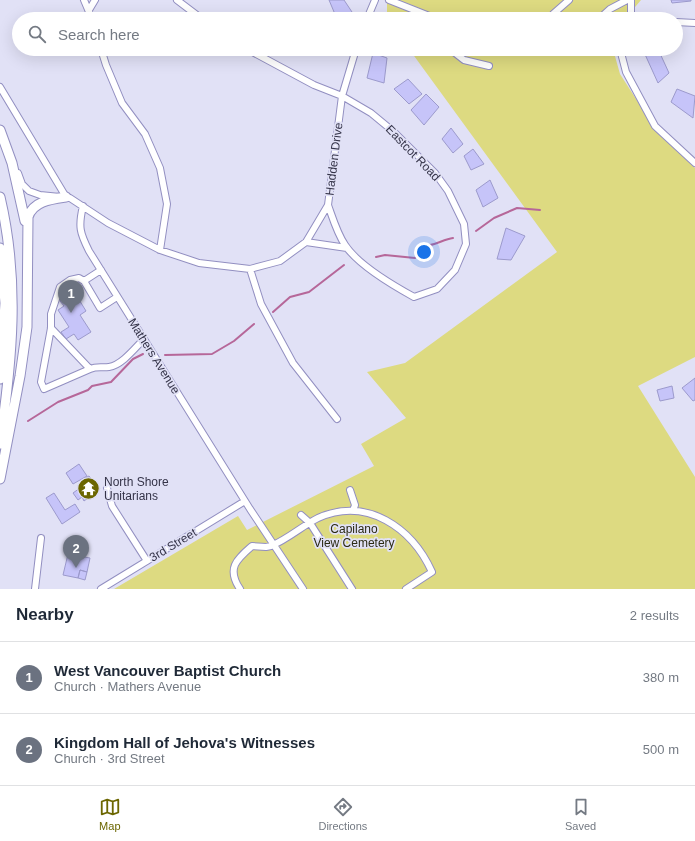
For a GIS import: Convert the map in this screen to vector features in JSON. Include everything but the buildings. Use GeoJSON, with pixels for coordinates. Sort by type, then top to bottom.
{"type":"FeatureCollection","features":[{"type":"Feature","properties":{"kind":"highway"},"geometry":{"type":"LineString","coordinates":[[0,130],[7,147],[24,210],[28,244]]}},
{"type":"Feature","properties":{"kind":"highway"},"geometry":{"type":"LineString","coordinates":[[0,197],[11,258],[14,303],[10,376],[0,444]]}},
{"type":"Feature","properties":{"kind":"highway"},"geometry":{"type":"LineString","coordinates":[[0,479],[16,400],[25,340],[28,303],[28,217],[32,209],[47,200],[66,197]]}},
{"type":"Feature","properties":{"kind":"highway"},"geometry":{"type":"LineString","coordinates":[[0,248],[5,303],[0,379]]}},
{"type":"Feature","properties":{"kind":"street"},"geometry":{"type":"LineString","coordinates":[[84,0],[90,10]]}},
{"type":"Feature","properties":{"kind":"street"},"geometry":{"type":"LineString","coordinates":[[90,10],[95,0]]}},
{"type":"Feature","properties":{"kind":"street"},"geometry":{"type":"LineString","coordinates":[[177,0],[193,12]]}},
{"type":"Feature","properties":{"kind":"street"},"geometry":{"type":"LineString","coordinates":[[370,12],[375,0]]}},
{"type":"Feature","properties":{"kind":"street"},"geometry":{"type":"LineString","coordinates":[[389,0],[417,12]]}},
{"type":"Feature","properties":{"kind":"street"},"geometry":{"type":"LineString","coordinates":[[555,12],[569,0]]}},
{"type":"Feature","properties":{"kind":"street"},"geometry":{"type":"LineString","coordinates":[[606,12],[610,8],[627,0]]}},
{"type":"Feature","properties":{"kind":"street"},"geometry":{"type":"LineString","coordinates":[[631,0],[631,12]]}},
{"type":"Feature","properties":{"kind":"street"},"geometry":{"type":"LineString","coordinates":[[683,22],[695,23]]}},
{"type":"Feature","properties":{"kind":"street"},"geometry":{"type":"LineString","coordinates":[[104,56],[122,103],[145,134],[160,168],[167,204],[160,250]]}},
{"type":"Feature","properties":{"kind":"street","name":"Eastcot Road"},"geometry":{"type":"LineString","coordinates":[[260,56],[314,85],[342,96],[371,113],[394,132],[435,173],[448,191],[464,224],[466,244],[455,270],[437,290],[414,296],[393,285],[357,258],[347,248],[335,226],[328,205]]}},
{"type":"Feature","properties":{"kind":"street","name":"Hadden Drive"},"geometry":{"type":"LineString","coordinates":[[66,197],[84,206],[108,223],[160,250],[199,263],[250,269],[280,261],[306,242],[317,226],[328,205],[342,96],[354,56]]}},
{"type":"Feature","properties":{"kind":"street"},"geometry":{"type":"LineString","coordinates":[[459,56],[464,60],[490,66]]}},
{"type":"Feature","properties":{"kind":"street"},"geometry":{"type":"LineString","coordinates":[[622,56],[626,72],[654,126],[695,163]]}},
{"type":"Feature","properties":{"kind":"street"},"geometry":{"type":"LineString","coordinates":[[0,87],[66,197]]}},
{"type":"Feature","properties":{"kind":"street"},"geometry":{"type":"LineString","coordinates":[[7,147],[25,189],[34,194],[66,197]]}},
{"type":"Feature","properties":{"kind":"street","name":"Mathers Avenue"},"geometry":{"type":"LineString","coordinates":[[84,206],[80,220],[80,233],[101,270],[245,501],[303,589]]}},
{"type":"Feature","properties":{"kind":"street"},"geometry":{"type":"LineString","coordinates":[[306,242],[347,248]]}},
{"type":"Feature","properties":{"kind":"street"},"geometry":{"type":"LineString","coordinates":[[250,269],[260,304],[293,363],[337,418]]}},
{"type":"Feature","properties":{"kind":"street"},"geometry":{"type":"LineString","coordinates":[[84,281],[101,270]]}},
{"type":"Feature","properties":{"kind":"street"},"geometry":{"type":"LineString","coordinates":[[117,297],[100,308],[84,281],[79,278],[70,280],[60,287],[53,308],[51,328],[41,382],[44,389],[98,366],[110,367],[123,360],[144,340]]}},
{"type":"Feature","properties":{"kind":"street"},"geometry":{"type":"LineString","coordinates":[[51,328],[90,369]]}},
{"type":"Feature","properties":{"kind":"street"},"geometry":{"type":"LineString","coordinates":[[107,488],[112,506],[147,561]]}},
{"type":"Feature","properties":{"kind":"street"},"geometry":{"type":"LineString","coordinates":[[350,490],[355,505],[353,511]]}},
{"type":"Feature","properties":{"kind":"street","name":"3rd Street"},"geometry":{"type":"LineString","coordinates":[[101,589],[245,501]]}},
{"type":"Feature","properties":{"kind":"street"},"geometry":{"type":"LineString","coordinates":[[237,588],[234,576],[235,562],[252,546],[266,547],[310,523],[331,514],[353,511],[376,516],[396,526],[419,549],[432,572],[406,589]]}},
{"type":"Feature","properties":{"kind":"street"},"geometry":{"type":"LineString","coordinates":[[301,514],[310,523],[352,589]]}},
{"type":"Feature","properties":{"kind":"street"},"geometry":{"type":"LineString","coordinates":[[35,589],[41,538]]}},
{"type":"Feature","properties":{"kind":"green space"},"geometry":{"type":"Polygon","coordinates":[[[387,0],[641,0],[631,12],[387,12],[387,0]]]}},
{"type":"Feature","properties":{"kind":"green space","name":"Capilano View Cemetery"},"geometry":{"type":"Polygon","coordinates":[[[414,56],[615,56],[620,74],[656,130],[695,168],[695,357],[638,386],[695,477],[695,589],[114,589],[238,516],[247,530],[374,466],[361,444],[406,418],[367,372],[405,363],[557,252],[414,56]]]}},
{"type":"Feature","properties":{"kind":"waterway"},"geometry":{"type":"LineString","coordinates":[[476,231],[494,218],[517,208],[540,210]]}},
{"type":"Feature","properties":{"kind":"waterway"},"geometry":{"type":"LineString","coordinates":[[376,257],[385,255],[415,258],[421,246],[453,238]]}},
{"type":"Feature","properties":{"kind":"waterway"},"geometry":{"type":"LineString","coordinates":[[273,312],[290,297],[309,292],[344,265]]}},
{"type":"Feature","properties":{"kind":"waterway"},"geometry":{"type":"LineString","coordinates":[[165,355],[212,354],[234,341],[254,324]]}},
{"type":"Feature","properties":{"kind":"waterway"},"geometry":{"type":"LineString","coordinates":[[28,421],[58,402],[88,390],[92,386],[111,382],[133,359],[143,354]]}},
{"type":"Feature","properties":{"kind":"place","name":"West Vancouver Baptist Church"},"geometry":{"type":"Point","coordinates":[71,313]}},
{"type":"Feature","properties":{"kind":"place","name":"North Shore Unitarians"},"geometry":{"type":"Point","coordinates":[89,489]}},
{"type":"Feature","properties":{"kind":"place","name":"Kingdom Hall of Jehova's Witnesses"},"geometry":{"type":"Point","coordinates":[76,568]}}]}
